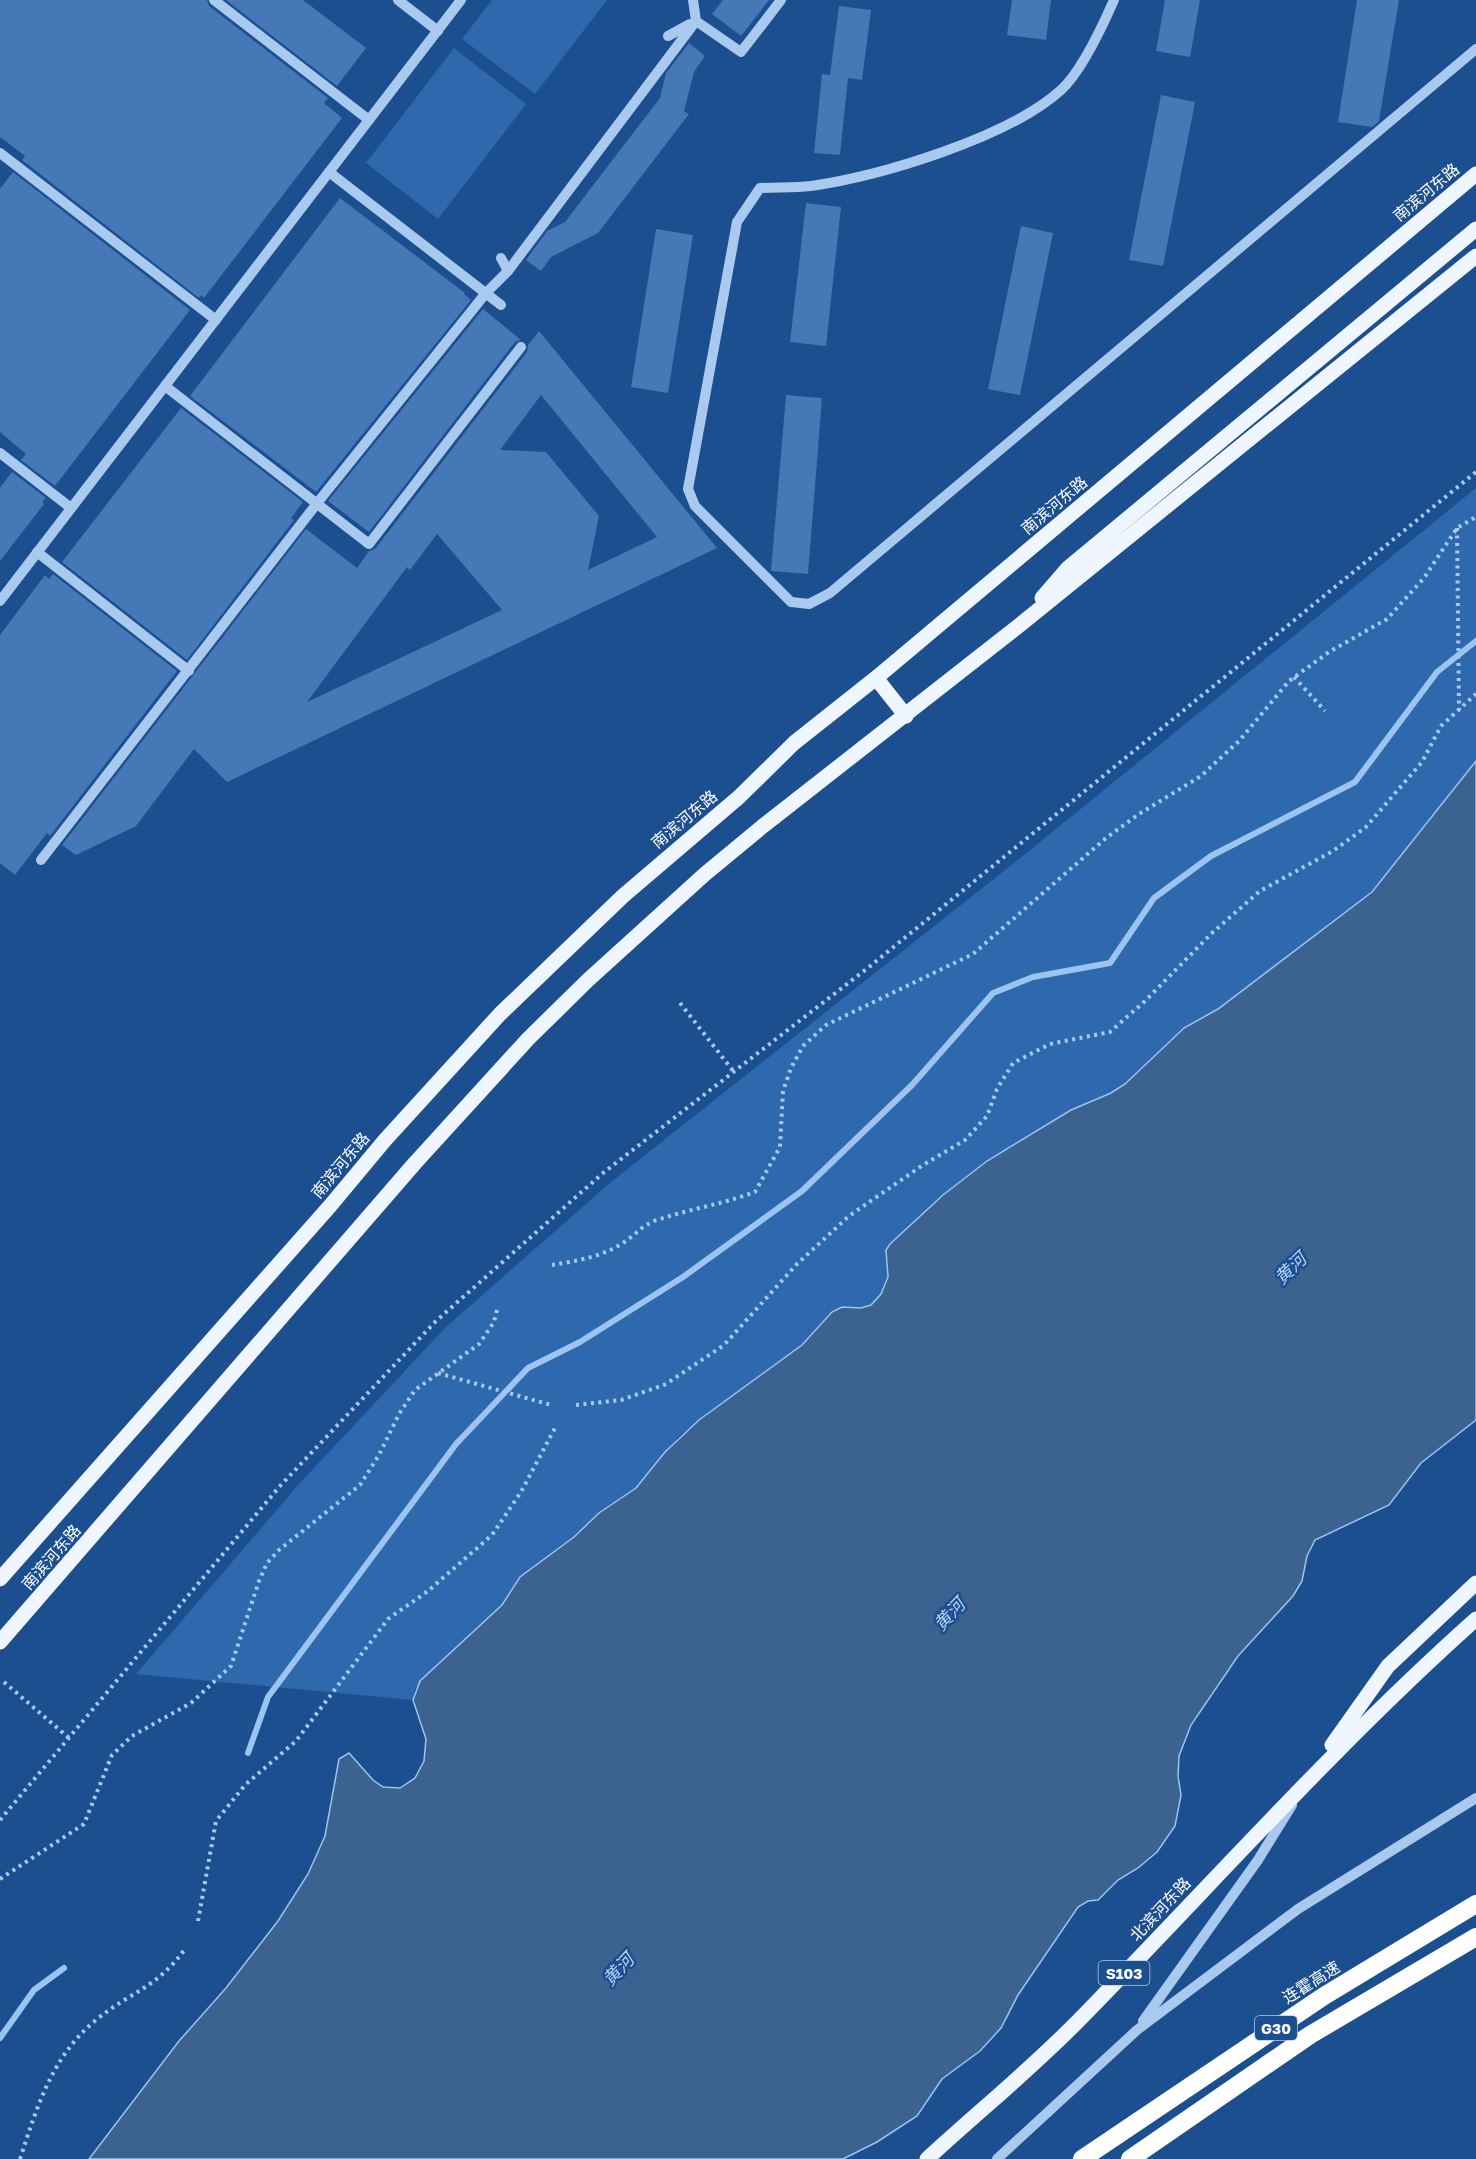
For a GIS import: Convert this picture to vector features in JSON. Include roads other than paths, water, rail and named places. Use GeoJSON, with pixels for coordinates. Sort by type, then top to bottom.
{"type":"FeatureCollection","features":[{"type":"Feature","properties":{"kind":"highway","name":"连霍高速"},"geometry":{"type":"LineString","coordinates":[[1082,2159],[1324,1996],[1476,1904]]}},
{"type":"Feature","properties":{"kind":"highway","name":"G30"},"geometry":{"type":"LineString","coordinates":[[1130,2159],[1310,2036],[1476,1937]]}},
{"type":"Feature","properties":{"kind":"main road","name":"南滨河东路"},"geometry":{"type":"LineString","coordinates":[[0,1579],[330,1206],[384,1140],[500,1014],[623,896],[739,797],[794,742],[876,678],[1476,174]]}},
{"type":"Feature","properties":{"kind":"main road"},"geometry":{"type":"LineString","coordinates":[[1016,628],[1068,568],[1476,229]]}},
{"type":"Feature","properties":{"kind":"main road","name":"南滨河东路"},"geometry":{"type":"LineString","coordinates":[[0,1642],[415,1163],[528,1039],[588,980],[705,874],[1016,628],[1476,256]]}},
{"type":"Feature","properties":{"kind":"main road"},"geometry":{"type":"LineString","coordinates":[[876,678],[906,716]]}},
{"type":"Feature","properties":{"kind":"main road","name":"北滨河东路"},"geometry":{"type":"LineString","coordinates":[[1310,1776],[1388,1666],[1476,1582]]}},
{"type":"Feature","properties":{"kind":"main road","name":"北滨河东路"},"geometry":{"type":"LineString","coordinates":[[927,2159],[1083,2017],[1310,1776],[1415,1673],[1476,1618]]}},
{"type":"Feature","properties":{"kind":"street"},"geometry":{"type":"LineString","coordinates":[[214,0],[369,120]]}},
{"type":"Feature","properties":{"kind":"street"},"geometry":{"type":"LineString","coordinates":[[398,0],[438,30]]}},
{"type":"Feature","properties":{"kind":"street"},"geometry":{"type":"LineString","coordinates":[[0,601],[461,0]]}},
{"type":"Feature","properties":{"kind":"street"},"geometry":{"type":"LineString","coordinates":[[41,860],[318,502],[486,293],[508,271],[696,21],[693,0]]}},
{"type":"Feature","properties":{"kind":"street"},"geometry":{"type":"LineString","coordinates":[[696,21],[741,52],[781,0]]}},
{"type":"Feature","properties":{"kind":"street"},"geometry":{"type":"LineString","coordinates":[[1114,0],[1100,34],[1061,90],[998,131],[898,166],[811,186],[760,188],[737,222],[688,489],[695,506],[791,602],[809,604],[830,593],[1476,49]]}},
{"type":"Feature","properties":{"kind":"street"},"geometry":{"type":"LineString","coordinates":[[668,36],[696,21]]}},
{"type":"Feature","properties":{"kind":"street"},"geometry":{"type":"LineString","coordinates":[[0,153],[216,320]]}},
{"type":"Feature","properties":{"kind":"street"},"geometry":{"type":"LineString","coordinates":[[329,172],[501,305]]}},
{"type":"Feature","properties":{"kind":"street"},"geometry":{"type":"LineString","coordinates":[[501,258],[508,271]]}},
{"type":"Feature","properties":{"kind":"street"},"geometry":{"type":"LineString","coordinates":[[165,386],[318,502],[369,544],[521,346]]}},
{"type":"Feature","properties":{"kind":"street"},"geometry":{"type":"LineString","coordinates":[[0,453],[71,508]]}},
{"type":"Feature","properties":{"kind":"street"},"geometry":{"type":"LineString","coordinates":[[37,552],[189,671]]}},
{"type":"Feature","properties":{"kind":"street"},"geometry":{"type":"LineString","coordinates":[[1137,2030],[1258,1860],[1310,1776]]}},
{"type":"Feature","properties":{"kind":"street"},"geometry":{"type":"LineString","coordinates":[[997,2159],[1137,2030],[1298,1909],[1476,1798]]}},
{"type":"Feature","properties":{"kind":"water","name":"黄河"},"geometry":{"type":"Polygon","coordinates":[[[1476,761],[1476,1420],[1421,1463],[1389,1505],[1315,1540],[1307,1556],[1302,1581],[1293,1596],[1238,1656],[1191,1725],[1179,1756],[1178,1776],[1181,1795],[1175,1826],[1157,1852],[1138,1868],[1118,1880],[1098,1900],[1088,1901],[1078,1907],[1018,1995],[1001,2028],[980,2051],[942,2079],[917,2116],[877,2142],[843,2159],[89,2159],[179,2041],[226,1988],[278,1921],[308,1874],[325,1836],[339,1759],[349,1753],[373,1780],[383,1787],[400,1788],[415,1778],[424,1761],[426,1739],[413,1700],[420,1681],[502,1605],[520,1577],[574,1537],[599,1513],[636,1488],[665,1452],[699,1420],[802,1345],[832,1312],[842,1307],[861,1308],[871,1305],[881,1294],[888,1277],[886,1250],[943,1195],[987,1161],[1071,1110],[1111,1093],[1125,1084],[1184,1028],[1218,1009],[1372,892],[1476,761]]]}},
{"type":"Feature","properties":{"kind":"waterway"},"geometry":{"type":"LineString","coordinates":[[248,1753],[268,1697],[456,1444],[528,1368],[580,1342],[683,1277],[802,1191],[912,1085],[993,993],[1033,977],[1110,963],[1154,898],[1211,856],[1355,782],[1437,672],[1476,641]]}},
{"type":"Feature","properties":{"kind":"waterway"},"geometry":{"type":"LineString","coordinates":[[0,2038],[34,1990],[64,1968]]}}]}
